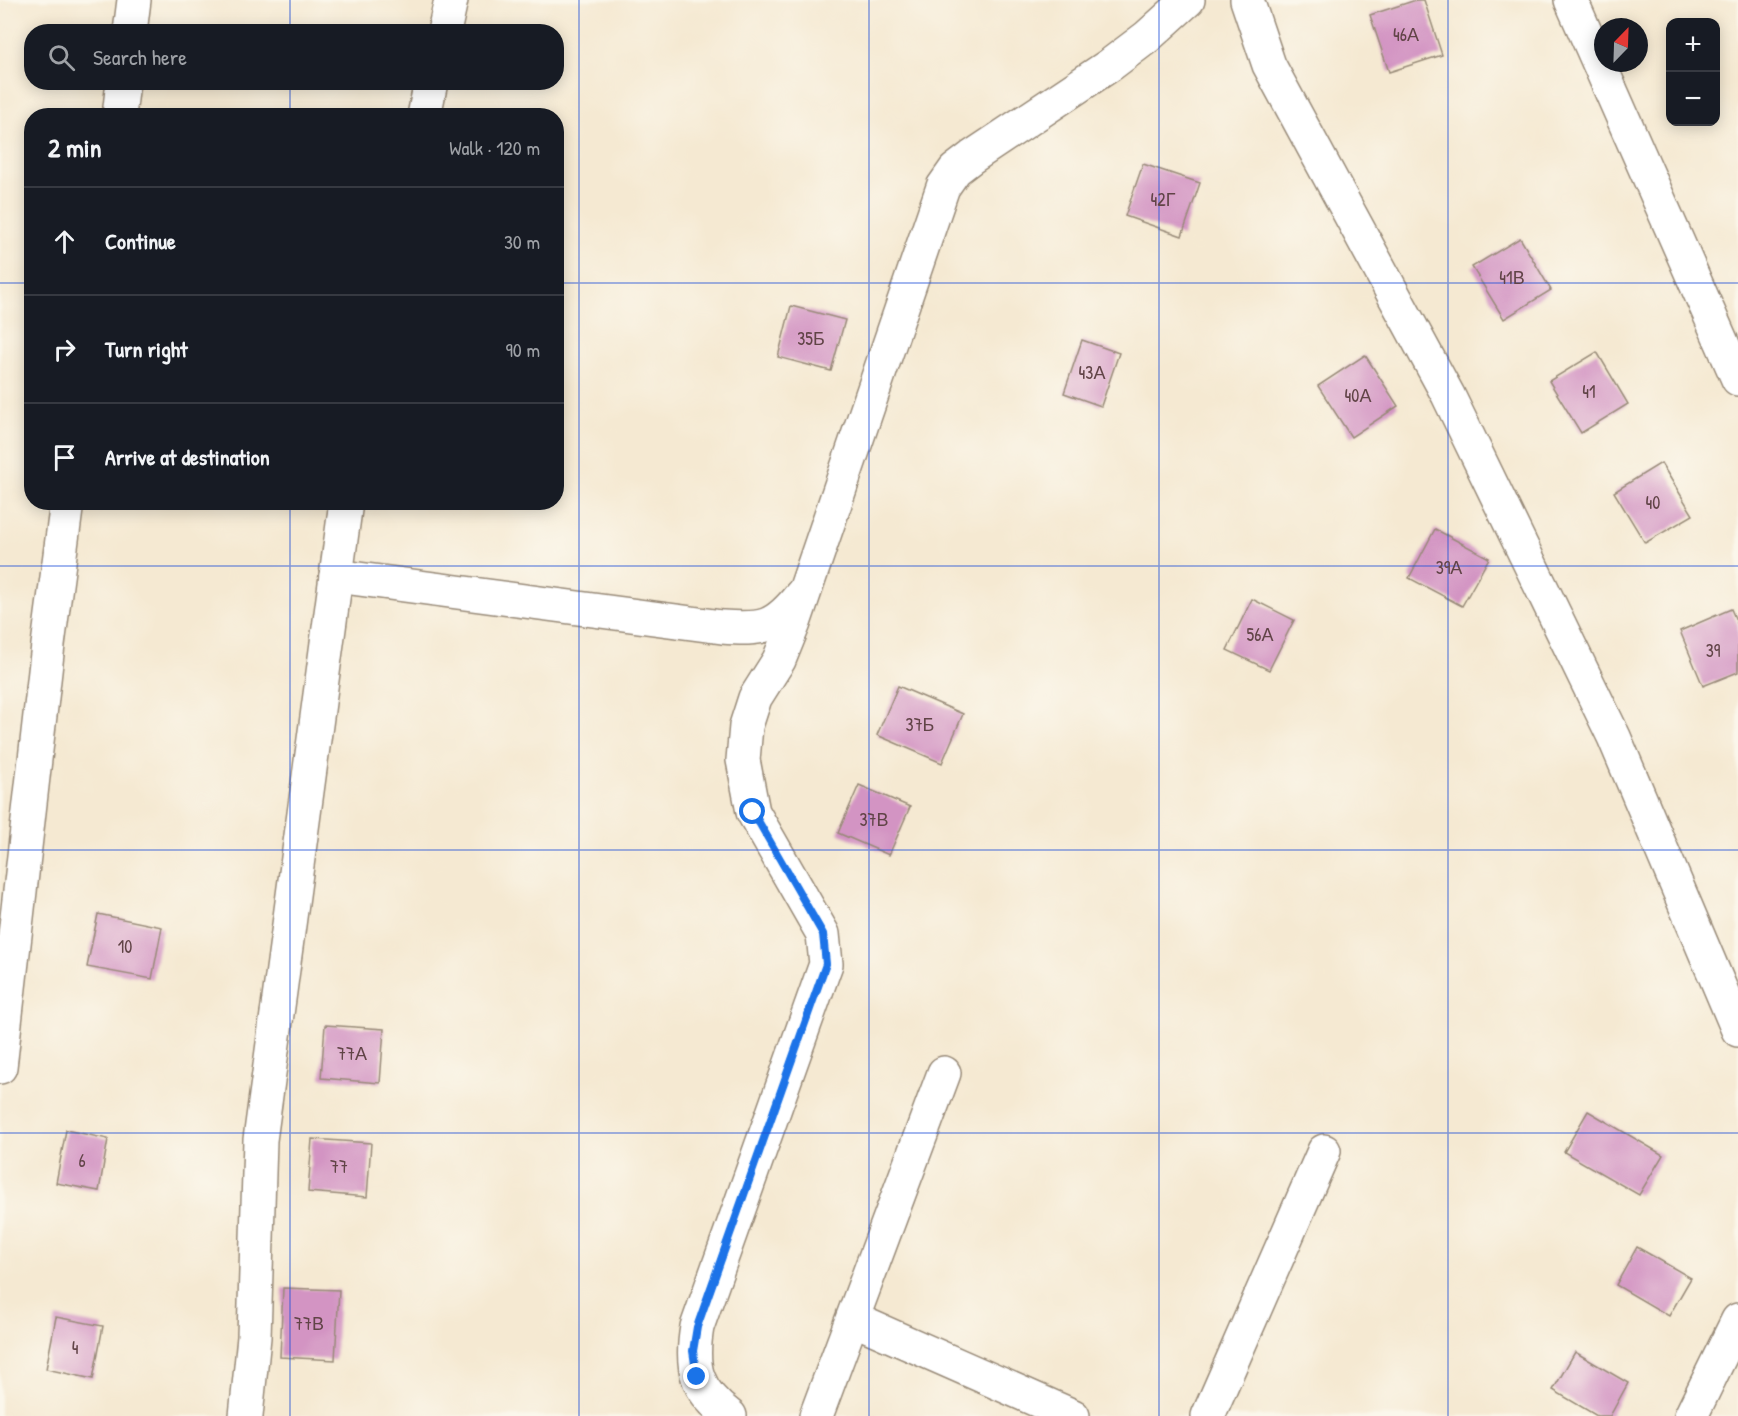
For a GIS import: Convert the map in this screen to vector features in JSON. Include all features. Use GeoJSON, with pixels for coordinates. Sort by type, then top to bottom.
{"type":"FeatureCollection","features":[{"type":"Feature","properties":{"kind":"street"},"geometry":{"type":"LineString","coordinates":[[131,24],[134,0]]}},
{"type":"Feature","properties":{"kind":"street"},"geometry":{"type":"LineString","coordinates":[[446,24],[451,0]]}},
{"type":"Feature","properties":{"kind":"street"},"geometry":{"type":"LineString","coordinates":[[730,1416],[712,1403],[697,1377],[693,1351],[697,1327],[826,964],[823,934],[753,812],[743,760],[746,726],[755,698],[779,660],[805,591],[943,187],[955,170],[972,157],[1110,65],[1148,37],[1188,0]]}},
{"type":"Feature","properties":{"kind":"street"},"geometry":{"type":"LineString","coordinates":[[1247,0],[1269,65],[1448,394],[1614,737],[1738,1030]]}},
{"type":"Feature","properties":{"kind":"street"},"geometry":{"type":"LineString","coordinates":[[1570,0],[1738,380]]}},
{"type":"Feature","properties":{"kind":"street"},"geometry":{"type":"LineString","coordinates":[[120,108],[122,90]]}},
{"type":"Feature","properties":{"kind":"street"},"geometry":{"type":"LineString","coordinates":[[426,108],[430,90]]}},
{"type":"Feature","properties":{"kind":"street"},"geometry":{"type":"LineString","coordinates":[[0,1067],[48,645],[66,510]]}},
{"type":"Feature","properties":{"kind":"street"},"geometry":{"type":"LineString","coordinates":[[246,1416],[254,1337],[260,1140],[345,510]]}},
{"type":"Feature","properties":{"kind":"street"},"geometry":{"type":"LineString","coordinates":[[336,576],[722,627],[752,629],[770,624],[786,614],[805,591]]}},
{"type":"Feature","properties":{"kind":"street"},"geometry":{"type":"LineString","coordinates":[[816,1416],[944,1073]]}},
{"type":"Feature","properties":{"kind":"street"},"geometry":{"type":"LineString","coordinates":[[1208,1416],[1324,1151]]}},
{"type":"Feature","properties":{"kind":"street"},"geometry":{"type":"LineString","coordinates":[[853,1319],[1073,1416]]}},
{"type":"Feature","properties":{"kind":"street"},"geometry":{"type":"LineString","coordinates":[[1691,1416],[1738,1320]]}},
{"type":"Feature","properties":{"kind":"building"},"geometry":{"type":"Polygon","coordinates":[[[1416,0],[1424,0],[1442,55],[1389,72],[1370,15],[1416,0]]]}},
{"type":"Feature","properties":{"kind":"building"},"geometry":{"type":"Polygon","coordinates":[[[1143,164],[1200,183],[1182,236],[1125,216],[1143,164]]]}},
{"type":"Feature","properties":{"kind":"building"},"geometry":{"type":"Polygon","coordinates":[[[1520,238],[1551,290],[1504,319],[1472,267],[1520,238]]]}},
{"type":"Feature","properties":{"kind":"building"},"geometry":{"type":"Polygon","coordinates":[[[791,306],[845,320],[831,371],[778,357],[791,306]]]}},
{"type":"Feature","properties":{"kind":"building"},"geometry":{"type":"Polygon","coordinates":[[[1082,340],[1119,353],[1101,406],[1064,393],[1082,340]]]}},
{"type":"Feature","properties":{"kind":"building"},"geometry":{"type":"Polygon","coordinates":[[[1597,352],[1628,404],[1581,433],[1549,381],[1597,352]]]}},
{"type":"Feature","properties":{"kind":"building"},"geometry":{"type":"Polygon","coordinates":[[[1365,355],[1398,406],[1351,437],[1318,386],[1365,355]]]}},
{"type":"Feature","properties":{"kind":"building"},"geometry":{"type":"Polygon","coordinates":[[[1661,463],[1693,515],[1645,543],[1614,492],[1661,463]]]}},
{"type":"Feature","properties":{"kind":"building"},"geometry":{"type":"Polygon","coordinates":[[[1435,529],[1489,558],[1462,606],[1409,578],[1435,529]]]}},
{"type":"Feature","properties":{"kind":"building"},"geometry":{"type":"Polygon","coordinates":[[[1252,599],[1294,620],[1269,670],[1227,650],[1252,599]]]}},
{"type":"Feature","properties":{"kind":"building"},"geometry":{"type":"Polygon","coordinates":[[[1731,609],[1738,625],[1738,672],[1703,686],[1680,631],[1731,609]]]}},
{"type":"Feature","properties":{"kind":"building"},"geometry":{"type":"Polygon","coordinates":[[[898,686],[963,714],[942,763],[877,735],[898,686]]]}},
{"type":"Feature","properties":{"kind":"building"},"geometry":{"type":"Polygon","coordinates":[[[859,785],[910,807],[889,855],[838,833],[859,785]]]}},
{"type":"Feature","properties":{"kind":"building"},"geometry":{"type":"Polygon","coordinates":[[[98,914],[162,927],[152,979],[87,967],[98,914]]]}},
{"type":"Feature","properties":{"kind":"building"},"geometry":{"type":"Polygon","coordinates":[[[325,1025],[384,1029],[380,1083],[321,1078],[325,1025]]]}},
{"type":"Feature","properties":{"kind":"building"},"geometry":{"type":"Polygon","coordinates":[[[1588,1111],[1663,1155],[1639,1195],[1564,1152],[1588,1111]]]}},
{"type":"Feature","properties":{"kind":"building"},"geometry":{"type":"Polygon","coordinates":[[[66,1130],[108,1139],[99,1191],[56,1183],[66,1130]]]}},
{"type":"Feature","properties":{"kind":"building"},"geometry":{"type":"Polygon","coordinates":[[[312,1139],[371,1143],[367,1197],[308,1192],[312,1139]]]}},
{"type":"Feature","properties":{"kind":"building"},"geometry":{"type":"Polygon","coordinates":[[[1637,1247],[1691,1278],[1669,1316],[1616,1285],[1637,1247]]]}},
{"type":"Feature","properties":{"kind":"building"},"geometry":{"type":"Polygon","coordinates":[[[283,1288],[339,1290],[335,1360],[280,1357],[283,1288]]]}},
{"type":"Feature","properties":{"kind":"building"},"geometry":{"type":"Polygon","coordinates":[[[56,1317],[103,1326],[93,1379],[46,1369],[56,1317]]]}},
{"type":"Feature","properties":{"kind":"building"},"geometry":{"type":"Polygon","coordinates":[[[1575,1352],[1628,1383],[1610,1416],[1597,1416],[1553,1390],[1575,1352]]]}},
{"type":"Feature","properties":{"kind":"route"},"geometry":{"type":"LineString","coordinates":[[697,1377],[693,1351],[697,1327],[826,964],[823,934],[753,812]]}}]}
